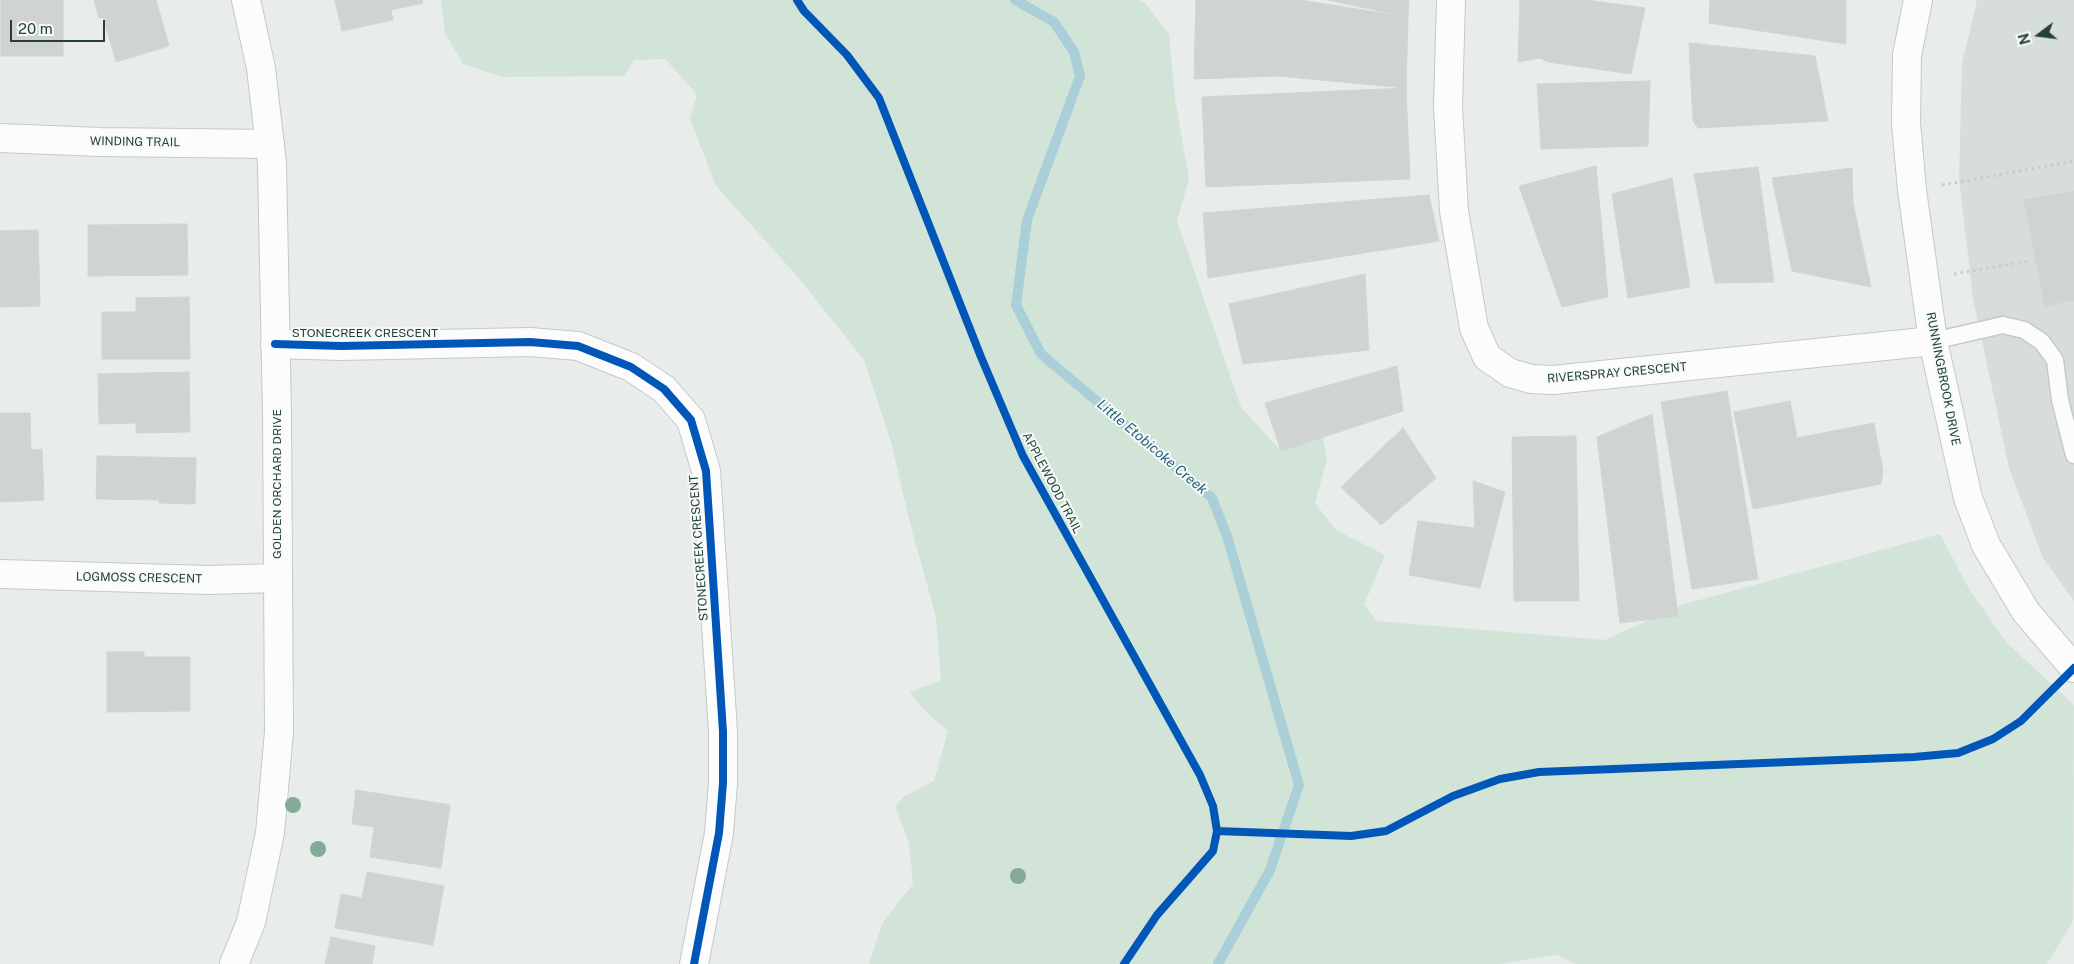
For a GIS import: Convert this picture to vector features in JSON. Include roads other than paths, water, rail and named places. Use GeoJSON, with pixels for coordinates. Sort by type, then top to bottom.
{"type":"FeatureCollection","features":[{"type":"Feature","properties":{"kind":"street","name":"GOLDEN ORCHARD DRIVE"},"geometry":{"type":"LineString","coordinates":[[234,964],[251,922],[272,815],[280,732],[276,344],[270,144],[261,68],[246,0]]}},
{"type":"Feature","properties":{"kind":"street","name":"RIVERSPRAY CRESCENT"},"geometry":{"type":"LineString","coordinates":[[1451,0],[1448,107],[1454,211],[1474,328],[1488,357],[1510,373],[1531,379],[1553,380],[1932,341]]}},
{"type":"Feature","properties":{"kind":"street","name":"RUNNINGBROOK DRIVE"},"geometry":{"type":"LineString","coordinates":[[1918,0],[1907,55],[1906,123],[1912,190],[1932,341],[1968,498],[1986,545],[2067,675]]}},
{"type":"Feature","properties":{"kind":"street","name":"WINDING TRAIL"},"geometry":{"type":"LineString","coordinates":[[0,138],[100,142],[270,144]]}},
{"type":"Feature","properties":{"kind":"street","name":"STONECREEK CRESCENT"},"geometry":{"type":"LineString","coordinates":[[276,344],[341,346],[530,342],[578,346],[640,372],[664,389],[690,420],[706,471],[723,732],[723,783],[719,833],[694,964]]}},
{"type":"Feature","properties":{"kind":"street","name":"LOGMOSS CRESCENT"},"geometry":{"type":"LineString","coordinates":[[0,574],[209,580],[277,578]]}},
{"type":"Feature","properties":{"kind":"lane"},"geometry":{"type":"LineString","coordinates":[[1932,341],[2002,325],[2024,330],[2042,342],[2055,360],[2060,400],[2074,455]]}},
{"type":"Feature","properties":{"kind":"waterway","name":"Little Etobicoke Creek"},"geometry":{"type":"LineString","coordinates":[[1015,0],[1054,22],[1074,52],[1080,76],[1027,220],[1016,305],[1041,354],[1212,498],[1227,536],[1299,785],[1270,870],[1218,964]]}}]}
